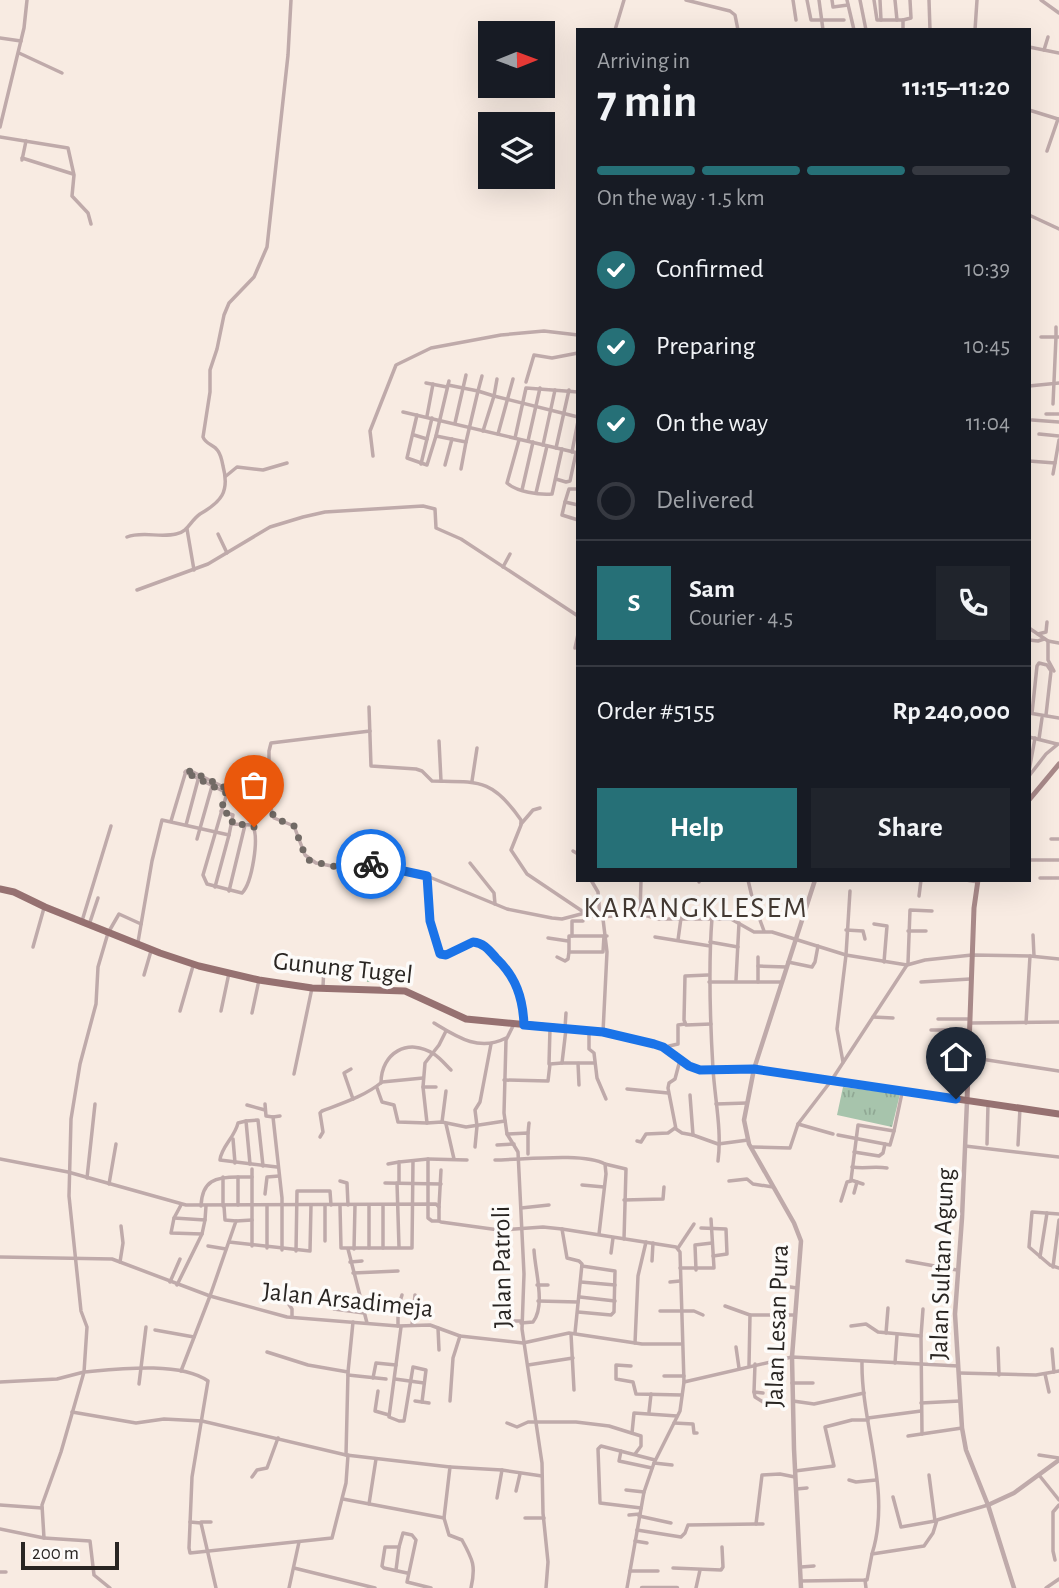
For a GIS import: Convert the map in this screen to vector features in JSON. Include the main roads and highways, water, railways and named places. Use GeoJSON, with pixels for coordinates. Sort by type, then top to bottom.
{"type":"FeatureCollection","features":[{"type":"Feature","properties":{"kind":"main road"},"geometry":{"type":"LineString","coordinates":[[1031,798],[1059,764]]}},
{"type":"Feature","properties":{"kind":"main road"},"geometry":{"type":"LineString","coordinates":[[978,882],[974,908],[967,1101],[1059,1114]]}},
{"type":"Feature","properties":{"kind":"main road","name":"Gunung Tugel"},"geometry":{"type":"LineString","coordinates":[[0,889],[14,892],[44,907],[151,949],[194,964],[259,980],[312,988],[405,991],[463,1018],[589,1030],[648,1043],[666,1049],[695,1069],[754,1069],[967,1101]]}},
{"type":"Feature","properties":{"kind":"district","name":"KARANGKLESEM"},"geometry":{"type":"Point","coordinates":[696,908]}}]}
